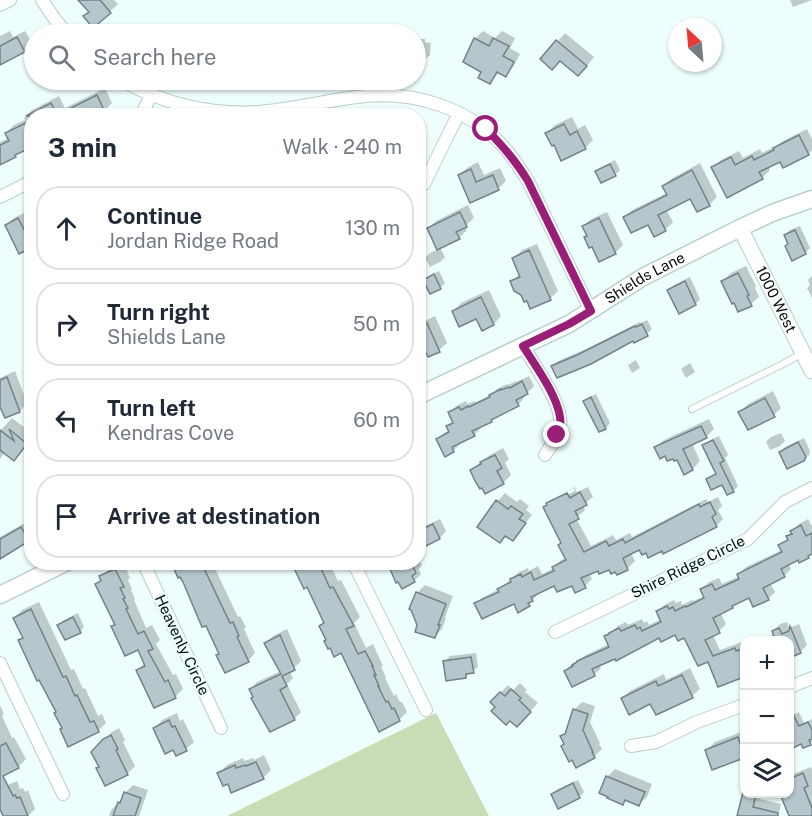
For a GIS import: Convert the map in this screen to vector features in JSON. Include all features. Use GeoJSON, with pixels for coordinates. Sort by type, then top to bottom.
{"type":"FeatureCollection","features":[{"type":"Feature","properties":{"kind":"main road","name":"Shields Lane"},"geometry":{"type":"LineString","coordinates":[[426,392],[569,324],[650,274],[740,228],[772,213],[812,199]]}},
{"type":"Feature","properties":{"kind":"main road"},"geometry":{"type":"LineString","coordinates":[[0,595],[51,570]]}},
{"type":"Feature","properties":{"kind":"street"},"geometry":{"type":"LineString","coordinates":[[0,5],[10,0]]}},
{"type":"Feature","properties":{"kind":"street"},"geometry":{"type":"LineString","coordinates":[[42,0],[59,24]]}},
{"type":"Feature","properties":{"kind":"street"},"geometry":{"type":"LineString","coordinates":[[143,90],[175,103],[198,108]]}},
{"type":"Feature","properties":{"kind":"street"},"geometry":{"type":"LineString","coordinates":[[145,108],[151,94]]}},
{"type":"Feature","properties":{"kind":"street"},"geometry":{"type":"LineString","coordinates":[[284,108],[367,96],[414,98],[459,113],[486,129],[502,144],[528,181],[591,311]]}},
{"type":"Feature","properties":{"kind":"street"},"geometry":{"type":"LineString","coordinates":[[426,180],[459,113]]}},
{"type":"Feature","properties":{"kind":"street"},"geometry":{"type":"LineString","coordinates":[[0,197],[24,185]]}},
{"type":"Feature","properties":{"kind":"street","name":"1000 West"},"geometry":{"type":"LineString","coordinates":[[740,228],[809,361]]}},
{"type":"Feature","properties":{"kind":"street"},"geometry":{"type":"LineString","coordinates":[[523,346],[551,392],[561,418],[561,427],[544,455]]}},
{"type":"Feature","properties":{"kind":"street","name":"Shire Ridge Circle"},"geometry":{"type":"LineString","coordinates":[[555,632],[742,542],[785,502],[812,488]]}},
{"type":"Feature","properties":{"kind":"street","name":"Heavenly Circle"},"geometry":{"type":"LineString","coordinates":[[147,570],[221,728]]}},
{"type":"Feature","properties":{"kind":"street"},"geometry":{"type":"LineString","coordinates":[[357,570],[426,710]]}},
{"type":"Feature","properties":{"kind":"street"},"geometry":{"type":"LineString","coordinates":[[0,663],[63,795]]}},
{"type":"Feature","properties":{"kind":"street"},"geometry":{"type":"LineString","coordinates":[[794,685],[812,678]]}},
{"type":"Feature","properties":{"kind":"street"},"geometry":{"type":"LineString","coordinates":[[631,746],[656,742],[697,722],[740,706]]}},
{"type":"Feature","properties":{"kind":"lane"},"geometry":{"type":"LineString","coordinates":[[692,409],[783,364],[809,361]]}},
{"type":"Feature","properties":{"kind":"green space"},"geometry":{"type":"Polygon","coordinates":[[[436,713],[489,816],[227,816],[436,713]]]}},
{"type":"Feature","properties":{"kind":"building"},"geometry":{"type":"Polygon","coordinates":[[[78,0],[100,0],[111,13],[98,24],[90,24],[83,16],[89,12],[78,0]]]}},
{"type":"Feature","properties":{"kind":"building"},"geometry":{"type":"Polygon","coordinates":[[[17,37],[24,53],[0,65],[0,46],[17,37]]]}},
{"type":"Feature","properties":{"kind":"building"},"geometry":{"type":"Polygon","coordinates":[[[474,38],[489,46],[493,38],[509,46],[503,56],[514,62],[506,77],[497,72],[490,84],[478,78],[481,72],[463,62],[474,38]]]}},
{"type":"Feature","properties":{"kind":"building"},"geometry":{"type":"Polygon","coordinates":[[[556,40],[587,66],[578,76],[560,61],[552,70],[540,59],[556,40]]]}},
{"type":"Feature","properties":{"kind":"building"},"geometry":{"type":"Polygon","coordinates":[[[97,95],[103,108],[71,108],[97,95]]]}},
{"type":"Feature","properties":{"kind":"building"},"geometry":{"type":"Polygon","coordinates":[[[51,103],[54,108],[41,108],[51,103]]]}},
{"type":"Feature","properties":{"kind":"building"},"geometry":{"type":"Polygon","coordinates":[[[24,124],[24,151],[0,165],[0,145],[9,141],[5,133],[24,124]]]}},
{"type":"Feature","properties":{"kind":"building"},"geometry":{"type":"Polygon","coordinates":[[[564,124],[570,135],[577,131],[586,149],[561,161],[554,145],[552,146],[545,133],[564,124]]]}},
{"type":"Feature","properties":{"kind":"building"},"geometry":{"type":"Polygon","coordinates":[[[799,135],[809,155],[783,168],[780,162],[759,172],[763,179],[727,198],[711,167],[731,157],[735,165],[752,156],[754,160],[799,135]]]}},
{"type":"Feature","properties":{"kind":"building"},"geometry":{"type":"Polygon","coordinates":[[[610,164],[616,176],[601,183],[595,171],[610,164]]]}},
{"type":"Feature","properties":{"kind":"building"},"geometry":{"type":"Polygon","coordinates":[[[471,169],[476,182],[493,175],[499,190],[470,203],[458,175],[471,169]]]}},
{"type":"Feature","properties":{"kind":"building"},"geometry":{"type":"Polygon","coordinates":[[[692,170],[710,206],[697,212],[690,199],[658,215],[666,231],[654,237],[648,225],[631,233],[623,217],[667,195],[662,186],[692,170]]]}},
{"type":"Feature","properties":{"kind":"building"},"geometry":{"type":"Polygon","coordinates":[[[460,212],[467,227],[456,232],[460,239],[437,250],[427,228],[460,212]]]}},
{"type":"Feature","properties":{"kind":"building"},"geometry":{"type":"Polygon","coordinates":[[[18,218],[24,229],[24,252],[19,254],[5,225],[18,218]]]}},
{"type":"Feature","properties":{"kind":"building"},"geometry":{"type":"Polygon","coordinates":[[[599,218],[616,254],[599,262],[592,247],[589,248],[582,226],[599,218]]]}},
{"type":"Feature","properties":{"kind":"building"},"geometry":{"type":"Polygon","coordinates":[[[795,230],[806,254],[792,261],[785,246],[788,244],[784,235],[795,230]]]}},
{"type":"Feature","properties":{"kind":"building"},"geometry":{"type":"Polygon","coordinates":[[[529,250],[551,300],[530,309],[527,301],[524,302],[521,295],[514,291],[510,281],[520,277],[512,258],[529,250]]]}},
{"type":"Feature","properties":{"kind":"building"},"geometry":{"type":"Polygon","coordinates":[[[738,273],[752,306],[738,312],[721,281],[738,273]]]}},
{"type":"Feature","properties":{"kind":"building"},"geometry":{"type":"Polygon","coordinates":[[[434,274],[441,289],[430,294],[426,286],[426,278],[434,274]]]}},
{"type":"Feature","properties":{"kind":"building"},"geometry":{"type":"Polygon","coordinates":[[[685,281],[696,305],[679,314],[667,290],[685,281]]]}},
{"type":"Feature","properties":{"kind":"building"},"geometry":{"type":"Polygon","coordinates":[[[481,297],[494,325],[482,331],[476,319],[459,327],[452,311],[481,297]]]}},
{"type":"Feature","properties":{"kind":"building"},"geometry":{"type":"Polygon","coordinates":[[[426,323],[440,352],[428,357],[426,353],[426,323]]]}},
{"type":"Feature","properties":{"kind":"building"},"geometry":{"type":"Polygon","coordinates":[[[642,324],[648,336],[557,378],[551,366],[642,324]]]}},
{"type":"Feature","properties":{"kind":"building"},"geometry":{"type":"Polygon","coordinates":[[[7,377],[20,412],[5,418],[0,407],[0,380],[7,377]]]}},
{"type":"Feature","properties":{"kind":"building"},"geometry":{"type":"Polygon","coordinates":[[[522,381],[528,394],[516,400],[519,406],[472,431],[475,436],[452,447],[454,452],[445,457],[436,439],[449,432],[446,426],[453,423],[448,412],[459,407],[461,410],[469,407],[501,389],[510,388],[522,381]]]}},
{"type":"Feature","properties":{"kind":"building"},"geometry":{"type":"Polygon","coordinates":[[[591,397],[606,429],[599,432],[583,401],[591,397]]]}},
{"type":"Feature","properties":{"kind":"building"},"geometry":{"type":"Polygon","coordinates":[[[765,398],[775,417],[748,430],[738,412],[765,398]]]}},
{"type":"Feature","properties":{"kind":"building"},"geometry":{"type":"Polygon","coordinates":[[[701,426],[707,438],[683,449],[693,470],[684,475],[677,460],[667,461],[665,456],[660,459],[654,447],[701,426]]]}},
{"type":"Feature","properties":{"kind":"building"},"geometry":{"type":"Polygon","coordinates":[[[9,429],[24,442],[24,448],[14,461],[0,450],[0,430],[14,441],[9,429]]]}},
{"type":"Feature","properties":{"kind":"building"},"geometry":{"type":"Polygon","coordinates":[[[713,440],[724,461],[720,463],[734,492],[727,495],[722,485],[711,490],[706,479],[716,474],[702,445],[713,440]]]}},
{"type":"Feature","properties":{"kind":"building"},"geometry":{"type":"Polygon","coordinates":[[[798,442],[806,457],[804,461],[787,469],[779,452],[798,442]]]}},
{"type":"Feature","properties":{"kind":"building"},"geometry":{"type":"Polygon","coordinates":[[[495,455],[502,468],[497,471],[504,484],[485,494],[470,470],[495,455]]]}},
{"type":"Feature","properties":{"kind":"building"},"geometry":{"type":"Polygon","coordinates":[[[580,492],[587,505],[575,511],[579,519],[569,524],[584,552],[606,541],[609,546],[623,539],[625,543],[699,504],[700,507],[710,502],[716,514],[712,517],[717,527],[663,554],[662,551],[648,558],[646,553],[642,555],[639,550],[623,558],[628,570],[617,575],[615,572],[611,574],[609,570],[599,574],[598,571],[581,578],[586,588],[575,593],[572,586],[557,592],[554,586],[531,597],[533,601],[528,603],[530,606],[518,613],[514,604],[482,619],[474,603],[499,592],[497,589],[511,582],[510,579],[521,574],[522,577],[531,572],[534,580],[554,571],[552,567],[566,560],[558,545],[561,543],[543,507],[547,505],[546,503],[567,493],[570,498],[580,492]]]}},
{"type":"Feature","properties":{"kind":"building"},"geometry":{"type":"Polygon","coordinates":[[[496,500],[508,509],[511,506],[523,514],[519,519],[526,523],[513,541],[505,536],[500,543],[477,527],[496,500]]]}},
{"type":"Feature","properties":{"kind":"building"},"geometry":{"type":"Polygon","coordinates":[[[433,524],[440,539],[426,546],[426,527],[433,524]]]}},
{"type":"Feature","properties":{"kind":"building"},"geometry":{"type":"Polygon","coordinates":[[[801,525],[806,536],[812,533],[812,554],[808,556],[809,558],[799,563],[798,560],[781,569],[785,577],[763,588],[769,600],[753,607],[749,598],[713,618],[720,633],[705,640],[713,656],[735,648],[736,651],[740,650],[740,679],[718,687],[708,662],[698,666],[684,638],[678,641],[675,635],[661,642],[659,638],[616,661],[615,659],[592,669],[595,676],[572,687],[564,671],[577,661],[609,647],[604,636],[619,628],[621,631],[635,625],[642,631],[661,622],[656,611],[667,606],[669,609],[673,607],[675,611],[686,607],[704,598],[700,589],[712,584],[715,590],[739,579],[737,574],[782,552],[778,545],[788,540],[786,536],[792,534],[790,531],[801,525]]]}},
{"type":"Feature","properties":{"kind":"building"},"geometry":{"type":"Polygon","coordinates":[[[21,527],[24,532],[24,544],[0,559],[0,539],[21,527]]]}},
{"type":"Feature","properties":{"kind":"building"},"geometry":{"type":"Polygon","coordinates":[[[116,570],[124,587],[120,588],[128,608],[126,609],[138,634],[144,631],[153,649],[148,651],[165,682],[168,680],[176,698],[154,708],[136,670],[145,666],[138,650],[125,656],[111,626],[115,625],[95,584],[101,581],[99,576],[116,570]]]}},
{"type":"Feature","properties":{"kind":"building"},"geometry":{"type":"Polygon","coordinates":[[[174,570],[205,570],[230,623],[233,622],[239,636],[237,637],[249,662],[225,673],[206,626],[202,627],[183,582],[180,577],[178,578],[174,570]]]}},
{"type":"Feature","properties":{"kind":"building"},"geometry":{"type":"Polygon","coordinates":[[[295,570],[322,570],[354,626],[346,629],[358,654],[365,651],[386,702],[388,701],[392,709],[394,708],[400,721],[379,732],[341,653],[334,657],[330,648],[328,649],[319,626],[324,623],[307,587],[304,589],[295,570]]]}},
{"type":"Feature","properties":{"kind":"building"},"geometry":{"type":"Polygon","coordinates":[[[390,570],[415,570],[416,573],[412,576],[415,582],[402,589],[398,582],[396,583],[390,570]]]}},
{"type":"Feature","properties":{"kind":"building"},"geometry":{"type":"Polygon","coordinates":[[[416,592],[446,604],[435,638],[415,632],[417,625],[409,609],[416,592]]]}},
{"type":"Feature","properties":{"kind":"building"},"geometry":{"type":"Polygon","coordinates":[[[31,609],[63,677],[66,676],[90,722],[94,721],[99,732],[68,747],[54,713],[56,712],[39,680],[37,681],[18,640],[23,638],[13,618],[31,609]]]}},
{"type":"Feature","properties":{"kind":"building"},"geometry":{"type":"Polygon","coordinates":[[[73,617],[81,633],[65,640],[57,625],[73,617]]]}},
{"type":"Feature","properties":{"kind":"building"},"geometry":{"type":"Polygon","coordinates":[[[790,626],[801,653],[794,656],[794,636],[774,636],[772,631],[779,628],[782,634],[789,631],[790,626]]]}},
{"type":"Feature","properties":{"kind":"building"},"geometry":{"type":"Polygon","coordinates":[[[280,635],[295,670],[282,676],[287,686],[280,690],[295,720],[270,732],[251,698],[253,697],[249,689],[281,674],[264,643],[280,635]]]}},
{"type":"Feature","properties":{"kind":"building"},"geometry":{"type":"Polygon","coordinates":[[[471,657],[474,673],[466,674],[466,678],[446,681],[443,661],[471,657]]]}},
{"type":"Feature","properties":{"kind":"building"},"geometry":{"type":"Polygon","coordinates":[[[682,675],[693,698],[656,715],[650,704],[629,715],[621,698],[656,681],[658,686],[682,675]]]}},
{"type":"Feature","properties":{"kind":"building"},"geometry":{"type":"Polygon","coordinates":[[[511,689],[531,712],[517,727],[510,721],[506,725],[491,711],[495,707],[490,702],[500,692],[505,696],[511,689]]]}},
{"type":"Feature","properties":{"kind":"building"},"geometry":{"type":"Polygon","coordinates":[[[573,709],[588,714],[583,730],[595,758],[576,768],[572,760],[569,762],[561,746],[564,744],[560,736],[565,734],[573,709]]]}},
{"type":"Feature","properties":{"kind":"building"},"geometry":{"type":"Polygon","coordinates":[[[794,716],[799,726],[808,722],[812,730],[812,739],[809,740],[811,745],[803,748],[801,744],[794,748],[794,716]]]}},
{"type":"Feature","properties":{"kind":"building"},"geometry":{"type":"Polygon","coordinates":[[[169,720],[172,727],[175,726],[187,751],[176,756],[173,750],[165,754],[153,728],[169,720]]]}},
{"type":"Feature","properties":{"kind":"building"},"geometry":{"type":"Polygon","coordinates":[[[111,735],[128,775],[105,786],[91,752],[103,739],[111,735]]]}},
{"type":"Feature","properties":{"kind":"building"},"geometry":{"type":"Polygon","coordinates":[[[738,737],[740,760],[712,770],[705,750],[738,737]]]}},
{"type":"Feature","properties":{"kind":"building"},"geometry":{"type":"Polygon","coordinates":[[[6,743],[19,768],[3,776],[13,796],[20,797],[28,816],[3,816],[0,809],[0,746],[6,743]]]}},
{"type":"Feature","properties":{"kind":"building"},"geometry":{"type":"Polygon","coordinates":[[[256,762],[264,779],[231,793],[228,784],[223,786],[217,773],[235,765],[236,768],[256,762]]]}},
{"type":"Feature","properties":{"kind":"building"},"geometry":{"type":"Polygon","coordinates":[[[803,773],[808,786],[804,788],[812,808],[812,816],[789,816],[782,798],[794,798],[794,777],[803,773]]]}},
{"type":"Feature","properties":{"kind":"building"},"geometry":{"type":"Polygon","coordinates":[[[606,776],[645,792],[639,806],[625,800],[623,805],[599,793],[606,776]]]}},
{"type":"Feature","properties":{"kind":"building"},"geometry":{"type":"Polygon","coordinates":[[[573,783],[580,798],[558,809],[551,794],[573,783]]]}},
{"type":"Feature","properties":{"kind":"building"},"geometry":{"type":"Polygon","coordinates":[[[124,792],[141,798],[135,816],[113,816],[118,802],[120,803],[124,792]]]}},
{"type":"Feature","properties":{"kind":"building"},"geometry":{"type":"Polygon","coordinates":[[[742,798],[755,798],[753,807],[778,813],[778,816],[737,816],[742,798]]]}},
{"type":"Feature","properties":{"kind":"route"},"geometry":{"type":"LineString","coordinates":[[486,129],[502,144],[528,181],[591,311],[523,346],[559,409],[561,427],[557,435]]}}]}
